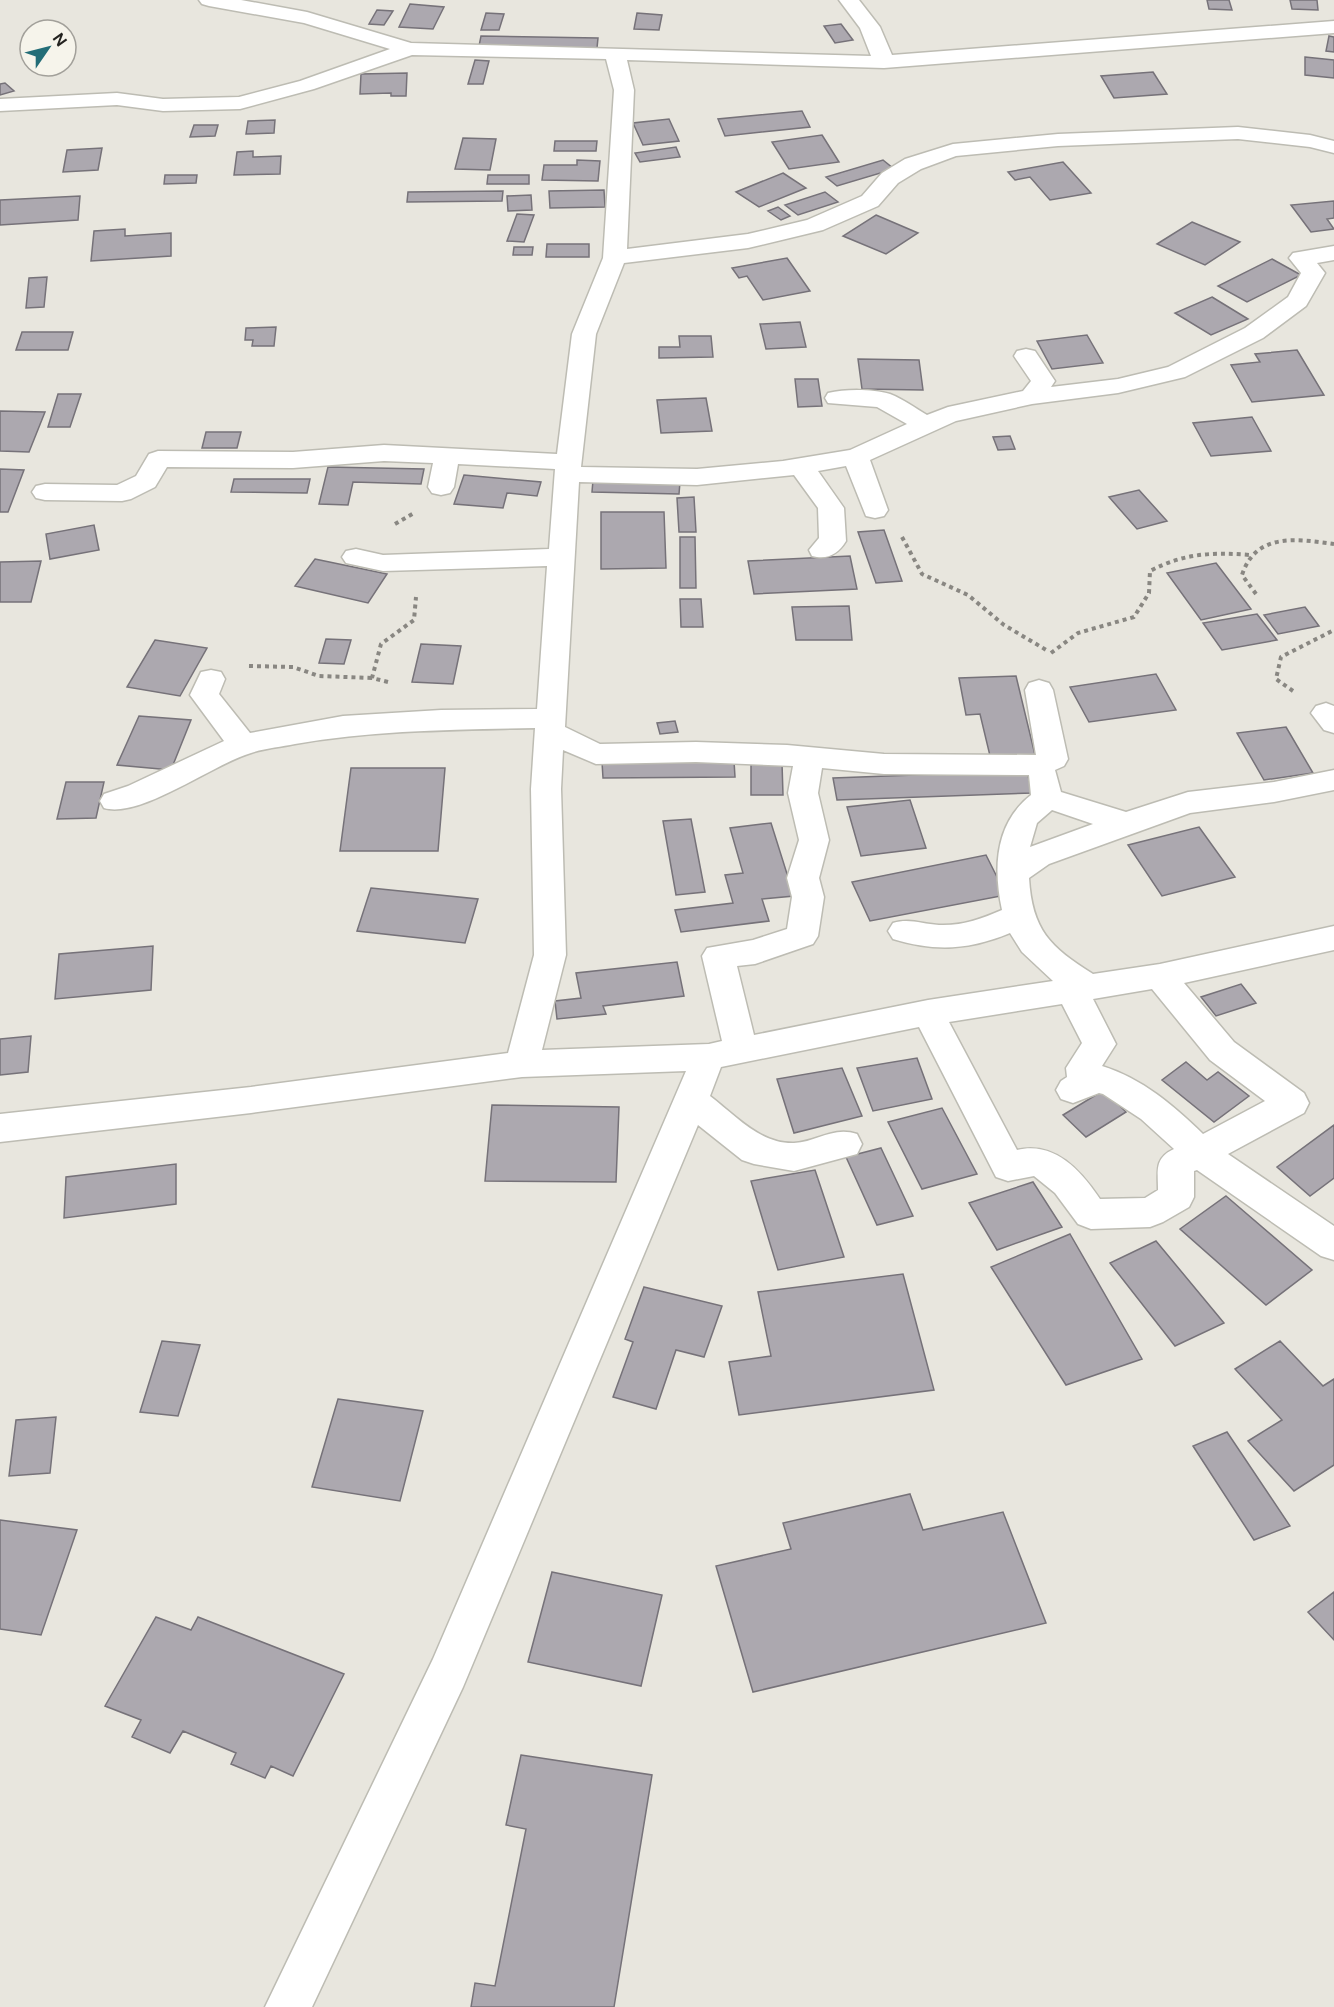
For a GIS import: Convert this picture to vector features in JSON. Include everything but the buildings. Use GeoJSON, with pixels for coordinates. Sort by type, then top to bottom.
{"type":"FeatureCollection","features":[{"type":"Feature","properties":{"kind":"street"},"geometry":{"type":"LineString","coordinates":[[208,0],[307,18],[410,49],[884,62],[1320,26],[1334,27]]}},
{"type":"Feature","properties":{"kind":"street"},"geometry":{"type":"LineString","coordinates":[[849,0],[870,27],[884,62]]}},
{"type":"Feature","properties":{"kind":"street"},"geometry":{"type":"LineString","coordinates":[[0,105],[117,99],[163,105],[240,103],[307,85],[410,49]]}},
{"type":"Feature","properties":{"kind":"street"},"geometry":{"type":"LineString","coordinates":[[522,1064],[550,955],[546,789],[568,468],[584,333],[615,258],[624,90],[615,53]]}},
{"type":"Feature","properties":{"kind":"street"},"geometry":{"type":"LineString","coordinates":[[615,258],[671,249],[748,241],[815,225],[870,201],[890,178],[913,164],[953,150],[1058,140],[1238,133],[1310,141],[1334,147]]}},
{"type":"Feature","properties":{"kind":"street"},"geometry":{"type":"LineString","coordinates":[[45,492],[122,493],[146,481],[158,459],[293,460],[384,453],[697,477],[801,466],[856,457],[948,415],[1032,397],[1118,386],[1176,372],[1254,333],[1298,302],[1313,273],[1301,258],[1334,253]]}},
{"type":"Feature","properties":{"kind":"street"},"geometry":{"type":"LineString","coordinates":[[1026,356],[1043,381],[1032,397]]}},
{"type":"Feature","properties":{"kind":"street"},"geometry":{"type":"LineString","coordinates":[[837,398],[882,400],[927,425]]}},
{"type":"Feature","properties":{"kind":"street"},"geometry":{"type":"LineString","coordinates":[[441,487],[447,457]]}},
{"type":"Feature","properties":{"kind":"street"},"geometry":{"type":"LineString","coordinates":[[856,457],[875,510]]}},
{"type":"Feature","properties":{"kind":"street"},"geometry":{"type":"LineString","coordinates":[[801,466],[831,508],[833,541],[822,550]]}},
{"type":"Feature","properties":{"kind":"street"},"geometry":{"type":"LineString","coordinates":[[356,557],[383,564],[561,557]]}},
{"type":"Feature","properties":{"kind":"street"},"geometry":{"type":"LineString","coordinates":[[212,679],[204,695],[243,744]]}},
{"type":"Feature","properties":{"kind":"street"},"geometry":{"type":"LineString","coordinates":[[115,801],[139,793],[243,744],[344,726],[423,721],[550,725],[596,754],[696,752],[809,758],[884,765],[1040,765],[1053,759],[1039,690]]}},
{"type":"Feature","properties":{"kind":"street"},"geometry":{"type":"LineString","coordinates":[[288,2007],[448,1673],[691,1100],[725,1053],[726,997],[718,956],[755,952],[802,936],[808,897],[803,878],[814,840],[803,793],[809,758]]}},
{"type":"Feature","properties":{"kind":"street"},"geometry":{"type":"LineString","coordinates":[[1040,765],[1047,798]]}},
{"type":"Feature","properties":{"kind":"street"},"geometry":{"type":"LineString","coordinates":[[1013,873],[1038,856],[1188,803],[1331,787]]}},
{"type":"Feature","properties":{"kind":"street"},"geometry":{"type":"LineString","coordinates":[[1047,798],[1126,823]]}},
{"type":"Feature","properties":{"kind":"street"},"geometry":{"type":"LineString","coordinates":[[1047,798],[1025,818],[1013,853],[1013,873],[1020,915],[1032,943],[1080,989],[1099,1044],[1083,1068],[1077,1088],[1099,1078],[1122,1086],[1155,1108],[1199,1153],[1334,1245]]}},
{"type":"Feature","properties":{"kind":"street"},"geometry":{"type":"LineString","coordinates":[[904,931],[939,937],[976,934],[1020,915]]}},
{"type":"Feature","properties":{"kind":"street"},"geometry":{"type":"LineString","coordinates":[[0,1128],[251,1100],[522,1064],[725,1053],[928,1013],[1160,976],[1334,938]]}},
{"type":"Feature","properties":{"kind":"street"},"geometry":{"type":"LineString","coordinates":[[928,1013],[1008,1167],[1035,1162],[1057,1172],[1073,1188],[1091,1214],[1150,1212],[1176,1197],[1176,1164],[1292,1103],[1222,1051],[1160,976]]}},
{"type":"Feature","properties":{"kind":"street"},"geometry":{"type":"LineString","coordinates":[[691,1100],[754,1150],[794,1157],[845,1144]]}},
{"type":"Feature","properties":{"kind":"path"},"geometry":{"type":"LineString","coordinates":[[356,557],[351,542],[405,520],[435,498],[441,487]]}},
{"type":"Feature","properties":{"kind":"path"},"geometry":{"type":"LineString","coordinates":[[875,510],[903,538],[922,574],[968,596],[1004,626],[1051,652]]}},
{"type":"Feature","properties":{"kind":"path"},"geometry":{"type":"LineString","coordinates":[[1039,690],[1051,652],[1078,633],[1134,617],[1149,593],[1150,571],[1173,558],[1206,552],[1250,555],[1274,540],[1311,540],[1334,544]]}},
{"type":"Feature","properties":{"kind":"path"},"geometry":{"type":"LineString","coordinates":[[1250,555],[1242,575],[1256,594]]}},
{"type":"Feature","properties":{"kind":"path"},"geometry":{"type":"LineString","coordinates":[[372,678],[381,644],[414,620],[419,563]]}},
{"type":"Feature","properties":{"kind":"path"},"geometry":{"type":"LineString","coordinates":[[1330,718],[1276,679],[1281,657],[1334,630]]}},
{"type":"Feature","properties":{"kind":"path"},"geometry":{"type":"LineString","coordinates":[[212,679],[217,672],[265,665],[293,667],[319,676],[372,678],[404,686],[426,700],[423,721]]}}]}
